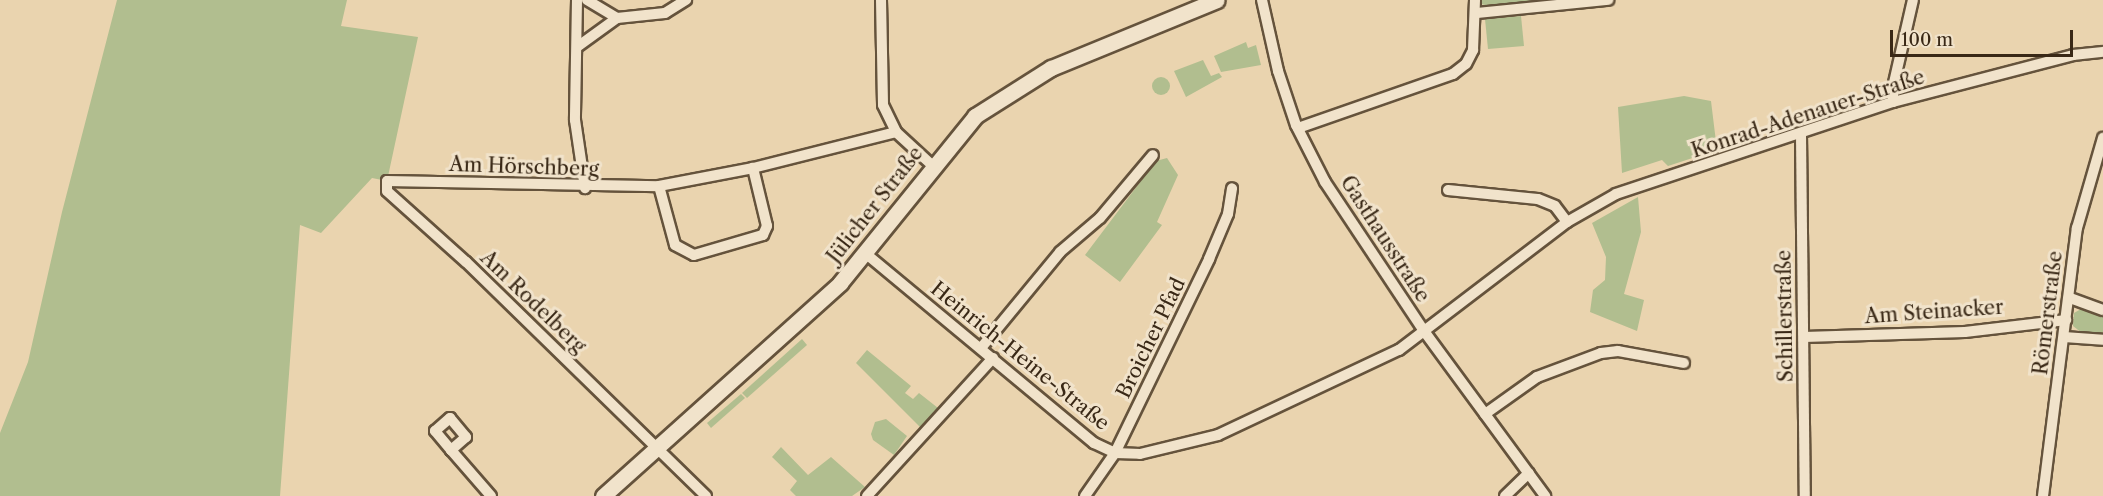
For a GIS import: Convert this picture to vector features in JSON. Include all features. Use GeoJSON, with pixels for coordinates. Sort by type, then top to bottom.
{"type":"FeatureCollection","features":[{"type":"Feature","properties":{"kind":"street"},"geometry":{"type":"LineString","coordinates":[[577,0],[575,120],[585,188]]}},
{"type":"Feature","properties":{"kind":"street"},"geometry":{"type":"LineString","coordinates":[[587,0],[617,18]]}},
{"type":"Feature","properties":{"kind":"street"},"geometry":{"type":"LineString","coordinates":[[577,47],[617,18],[664,13],[686,0]]}},
{"type":"Feature","properties":{"kind":"street"},"geometry":{"type":"LineString","coordinates":[[880,0],[880,84],[884,105],[896,132],[933,166]]}},
{"type":"Feature","properties":{"kind":"street","name":"Jülicher Straße"},"geometry":{"type":"LineString","coordinates":[[603,496],[823,301],[865,253],[975,116],[1040,75],[1217,0]]}},
{"type":"Feature","properties":{"kind":"street","name":"Gasthausstraße"},"geometry":{"type":"LineString","coordinates":[[1262,0],[1278,71],[1298,128],[1359,238],[1545,496]]}},
{"type":"Feature","properties":{"kind":"street"},"geometry":{"type":"LineString","coordinates":[[1298,128],[1453,74],[1466,64],[1473,50],[1477,13],[1475,0]]}},
{"type":"Feature","properties":{"kind":"street"},"geometry":{"type":"LineString","coordinates":[[1477,13],[1608,0]]}},
{"type":"Feature","properties":{"kind":"street"},"geometry":{"type":"LineString","coordinates":[[1893,102],[1893,87],[1913,0]]}},
{"type":"Feature","properties":{"kind":"street","name":"Konrad-Adenauer-Straße"},"geometry":{"type":"LineString","coordinates":[[1424,331],[1567,222],[1616,194],[1801,135],[1893,102],[2073,55],[2103,52]]}},
{"type":"Feature","properties":{"kind":"street","name":"Am Hörschberg"},"geometry":{"type":"LineString","coordinates":[[387,181],[585,188],[659,186],[753,168],[896,132]]}},
{"type":"Feature","properties":{"kind":"street","name":"Schillerstraße"},"geometry":{"type":"LineString","coordinates":[[1801,135],[1805,496]]}},
{"type":"Feature","properties":{"kind":"street","name":"Römerstraße"},"geometry":{"type":"LineString","coordinates":[[2043,496],[2070,298],[2077,228],[2103,138]]}},
{"type":"Feature","properties":{"kind":"street"},"geometry":{"type":"LineString","coordinates":[[981,348],[1060,252],[1101,218],[1153,155]]}},
{"type":"Feature","properties":{"kind":"street"},"geometry":{"type":"LineString","coordinates":[[659,186],[675,245],[694,255],[763,235],[767,226],[753,168]]}},
{"type":"Feature","properties":{"kind":"street","name":"Am Rodelberg"},"geometry":{"type":"LineString","coordinates":[[387,181],[387,191],[582,374],[706,496]]}},
{"type":"Feature","properties":{"kind":"street","name":"Broicher Pfad"},"geometry":{"type":"LineString","coordinates":[[1085,496],[1115,453],[1209,259],[1228,214],[1232,188]]}},
{"type":"Feature","properties":{"kind":"street"},"geometry":{"type":"LineString","coordinates":[[1448,190],[1538,199],[1555,206],[1567,222]]}},
{"type":"Feature","properties":{"kind":"street","name":"Heinrich-Heine-Straße"},"geometry":{"type":"LineString","coordinates":[[865,253],[1094,442],[1115,453],[1152,452],[1218,435],[1399,350],[1424,331]]}},
{"type":"Feature","properties":{"kind":"street"},"geometry":{"type":"LineString","coordinates":[[2070,298],[2103,310]]}},
{"type":"Feature","properties":{"kind":"street","name":"Am Steinacker"},"geometry":{"type":"LineString","coordinates":[[1803,337],[1965,332],[2066,321]]}},
{"type":"Feature","properties":{"kind":"street"},"geometry":{"type":"LineString","coordinates":[[2064,337],[2103,340]]}},
{"type":"Feature","properties":{"kind":"street"},"geometry":{"type":"LineString","coordinates":[[1485,414],[1537,377],[1601,353],[1618,351],[1684,363]]}},
{"type":"Feature","properties":{"kind":"street"},"geometry":{"type":"LineString","coordinates":[[867,496],[993,358]]}},
{"type":"Feature","properties":{"kind":"street"},"geometry":{"type":"LineString","coordinates":[[452,450],[491,496]]}},
{"type":"Feature","properties":{"kind":"street"},"geometry":{"type":"LineString","coordinates":[[1505,496],[1529,473]]}},
{"type":"Feature","properties":{"kind":"green space"},"geometry":{"type":"Polygon","coordinates":[[[117,0],[347,0],[341,26],[418,37],[387,181],[372,178],[321,233],[300,225],[280,496],[0,496],[0,433],[28,362],[62,212],[117,0]]]}},
{"type":"Feature","properties":{"kind":"green space"},"geometry":{"type":"Polygon","coordinates":[[[1480,0],[1554,0],[1489,6],[1481,4],[1480,0]]]}},
{"type":"Feature","properties":{"kind":"green space"},"geometry":{"type":"Polygon","coordinates":[[[1521,16],[1524,46],[1488,49],[1485,19],[1521,16]]]}},
{"type":"Feature","properties":{"kind":"green space"},"geometry":{"type":"Polygon","coordinates":[[[1246,42],[1248,48],[1256,45],[1261,65],[1221,72],[1214,56],[1246,42]]]}},
{"type":"Feature","properties":{"kind":"green space"},"geometry":{"type":"Polygon","coordinates":[[[1203,60],[1211,76],[1219,73],[1222,77],[1186,97],[1174,71],[1203,60]]]}},
{"type":"Feature","properties":{"kind":"green space"},"geometry":{"type":"Polygon","coordinates":[[[1161,77],[1167,80],[1170,86],[1167,92],[1161,95],[1155,92],[1152,86],[1155,80],[1161,77]]]}},
{"type":"Feature","properties":{"kind":"green space"},"geometry":{"type":"Polygon","coordinates":[[[1684,96],[1711,101],[1717,150],[1668,166],[1662,160],[1622,173],[1618,107],[1684,96]]]}},
{"type":"Feature","properties":{"kind":"green space"},"geometry":{"type":"Polygon","coordinates":[[[1167,158],[1178,175],[1157,222],[1162,225],[1120,282],[1085,255],[1156,161],[1167,158]]]}},
{"type":"Feature","properties":{"kind":"green space"},"geometry":{"type":"Polygon","coordinates":[[[1638,197],[1641,232],[1624,294],[1644,300],[1637,331],[1590,312],[1593,290],[1605,280],[1606,257],[1592,223],[1638,197]]]}},
{"type":"Feature","properties":{"kind":"green space"},"geometry":{"type":"Polygon","coordinates":[[[2081,309],[2103,314],[2103,335],[2082,333],[2073,326],[2074,313],[2081,309]]]}},
{"type":"Feature","properties":{"kind":"green space"},"geometry":{"type":"Polygon","coordinates":[[[802,339],[807,345],[747,398],[742,393],[802,339]]]}},
{"type":"Feature","properties":{"kind":"green space"},"geometry":{"type":"Polygon","coordinates":[[[867,350],[911,386],[905,393],[913,399],[919,393],[938,408],[920,427],[856,363],[867,350]]]}},
{"type":"Feature","properties":{"kind":"green space"},"geometry":{"type":"Polygon","coordinates":[[[741,394],[745,398],[711,428],[707,423],[741,394]]]}},
{"type":"Feature","properties":{"kind":"green space"},"geometry":{"type":"Polygon","coordinates":[[[886,419],[907,436],[894,455],[873,440],[871,434],[875,422],[886,419]]]}},
{"type":"Feature","properties":{"kind":"green space"},"geometry":{"type":"Polygon","coordinates":[[[781,447],[808,475],[831,457],[865,487],[852,496],[796,496],[790,490],[797,481],[772,457],[781,447]]]}}]}
